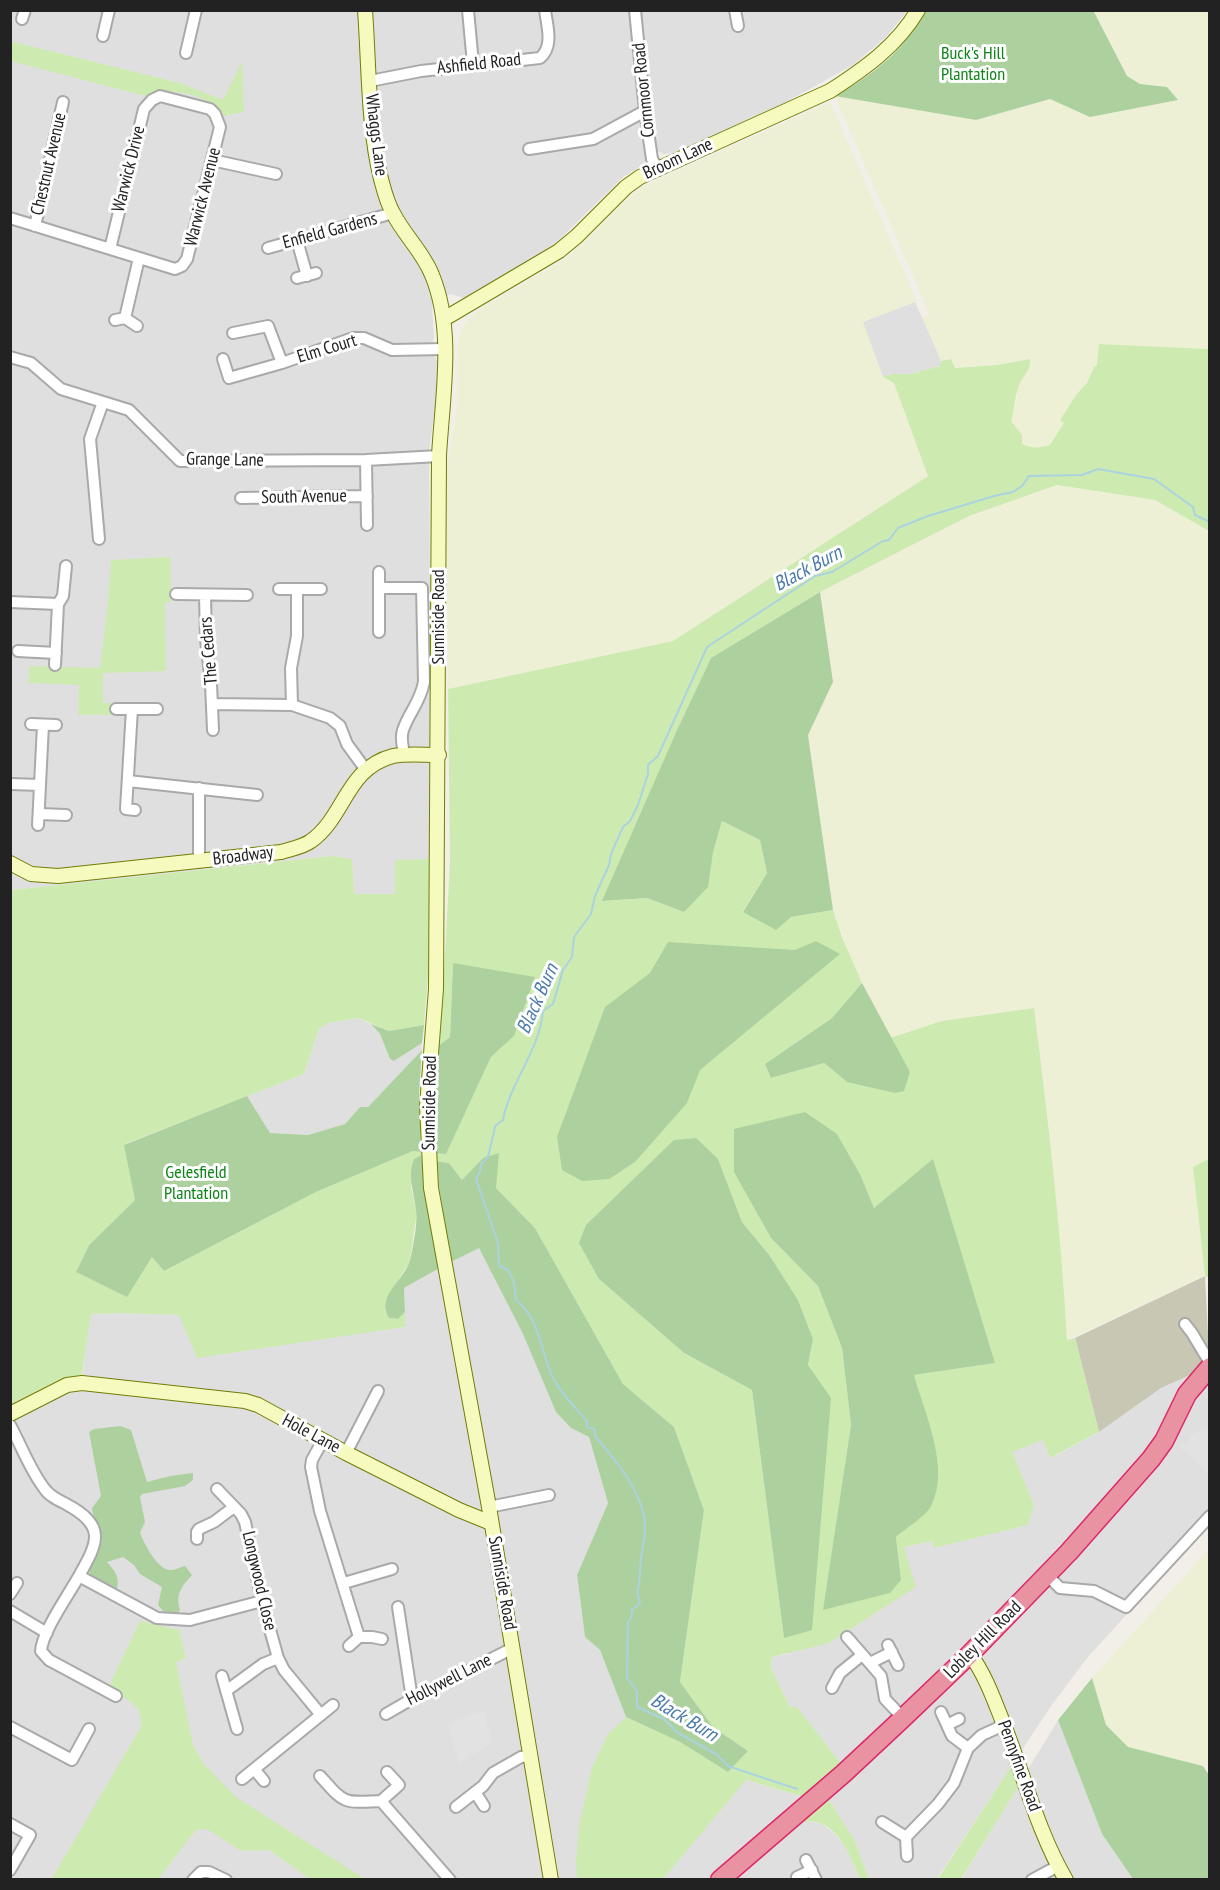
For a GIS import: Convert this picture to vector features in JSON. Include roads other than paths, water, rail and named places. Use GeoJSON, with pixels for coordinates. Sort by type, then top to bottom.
{"type":"FeatureCollection","features":[{"type":"Feature","properties":{"kind":"highway","name":"Lobley Hill Road"},"geometry":{"type":"LineString","coordinates":[[722,1879],[843,1774],[903,1718],[1047,1575],[1151,1459],[1164,1441],[1187,1394],[1209,1365]]}},
{"type":"Feature","properties":{"kind":"main road","name":"Whaggs Lane"},"geometry":{"type":"LineString","coordinates":[[365,10],[376,159],[393,213],[427,263],[442,317]]}},
{"type":"Feature","properties":{"kind":"main road","name":"Broom Lane"},"geometry":{"type":"LineString","coordinates":[[442,317],[449,316],[559,251],[578,236],[626,187],[657,168],[830,91],[886,50],[903,32],[918,10]]}},
{"type":"Feature","properties":{"kind":"main road","name":"Sunniside Road"},"geometry":{"type":"LineString","coordinates":[[442,317],[445,349],[444,402],[439,456],[436,989],[428,1083],[431,1188],[489,1507],[551,1880]]}},
{"type":"Feature","properties":{"kind":"main road","name":"Broadway"},"geometry":{"type":"LineString","coordinates":[[10,863],[31,874],[58,876],[281,852],[311,841],[331,819],[347,791],[366,770],[383,759],[404,754],[439,755]]}},
{"type":"Feature","properties":{"kind":"main road","name":"Hole Lane"},"geometry":{"type":"LineString","coordinates":[[10,1414],[67,1386],[82,1383],[245,1401],[459,1510],[491,1523]]}},
{"type":"Feature","properties":{"kind":"main road","name":"Pennyfine Road"},"geometry":{"type":"LineString","coordinates":[[970,1654],[982,1671],[1041,1828],[1066,1880]]}},
{"type":"Feature","properties":{"kind":"street"},"geometry":{"type":"LineString","coordinates":[[103,36],[109,10]]}},
{"type":"Feature","properties":{"kind":"street"},"geometry":{"type":"LineString","coordinates":[[186,53],[196,10]]}},
{"type":"Feature","properties":{"kind":"street"},"geometry":{"type":"LineString","coordinates":[[468,10],[473,64]]}},
{"type":"Feature","properties":{"kind":"street","name":"Ashfield Road"},"geometry":{"type":"LineString","coordinates":[[370,81],[421,71],[540,58],[548,45],[545,10]]}},
{"type":"Feature","properties":{"kind":"street","name":"Cornmoor Road"},"geometry":{"type":"LineString","coordinates":[[635,10],[645,111],[652,159],[657,168]]}},
{"type":"Feature","properties":{"kind":"street"},"geometry":{"type":"LineString","coordinates":[[735,10],[738,26]]}},
{"type":"Feature","properties":{"kind":"street","name":"Warwick Avenue"},"geometry":{"type":"LineString","coordinates":[[10,218],[175,269],[182,266],[187,259],[220,128],[215,114],[210,109],[160,96]]}},
{"type":"Feature","properties":{"kind":"street","name":"Warwick Drive"},"geometry":{"type":"LineString","coordinates":[[110,249],[144,109],[152,100],[160,96]]}},
{"type":"Feature","properties":{"kind":"street","name":"Chestnut Avenue"},"geometry":{"type":"LineString","coordinates":[[35,226],[63,102]]}},
{"type":"Feature","properties":{"kind":"street"},"geometry":{"type":"LineString","coordinates":[[529,149],[593,138],[645,111]]}},
{"type":"Feature","properties":{"kind":"street"},"geometry":{"type":"LineString","coordinates":[[212,160],[276,174]]}},
{"type":"Feature","properties":{"kind":"street","name":"Enfield Gardens"},"geometry":{"type":"LineString","coordinates":[[268,248],[393,213]]}},
{"type":"Feature","properties":{"kind":"street"},"geometry":{"type":"LineString","coordinates":[[297,240],[307,276]]}},
{"type":"Feature","properties":{"kind":"street"},"geometry":{"type":"LineString","coordinates":[[137,326],[120,319],[139,258]]}},
{"type":"Feature","properties":{"kind":"street"},"geometry":{"type":"LineString","coordinates":[[239,334],[268,326],[282,363]]}},
{"type":"Feature","properties":{"kind":"street","name":"Elm Court"},"geometry":{"type":"LineString","coordinates":[[223,359],[229,378],[282,363],[353,338],[364,338],[392,350],[445,349]]}},
{"type":"Feature","properties":{"kind":"street","name":"Grange Lane"},"geometry":{"type":"LineString","coordinates":[[10,357],[31,363],[61,388],[129,410],[180,461],[366,460],[439,456]]}},
{"type":"Feature","properties":{"kind":"street"},"geometry":{"type":"LineString","coordinates":[[99,539],[90,440],[103,402]]}},
{"type":"Feature","properties":{"kind":"street"},"geometry":{"type":"LineString","coordinates":[[366,460],[367,525]]}},
{"type":"Feature","properties":{"kind":"street","name":"South Avenue"},"geometry":{"type":"LineString","coordinates":[[241,498],[367,496]]}},
{"type":"Feature","properties":{"kind":"street"},"geometry":{"type":"LineString","coordinates":[[55,665],[58,604],[63,596],[66,566]]}},
{"type":"Feature","properties":{"kind":"street"},"geometry":{"type":"LineString","coordinates":[[379,572],[379,632]]}},
{"type":"Feature","properties":{"kind":"street"},"geometry":{"type":"LineString","coordinates":[[379,588],[422,588],[424,682],[421,697],[403,731],[404,754]]}},
{"type":"Feature","properties":{"kind":"street"},"geometry":{"type":"LineString","coordinates":[[279,589],[321,589]]}},
{"type":"Feature","properties":{"kind":"street"},"geometry":{"type":"LineString","coordinates":[[292,705],[291,669],[297,636],[297,589]]}},
{"type":"Feature","properties":{"kind":"street"},"geometry":{"type":"LineString","coordinates":[[176,594],[247,595]]}},
{"type":"Feature","properties":{"kind":"street","name":"The Cedars"},"geometry":{"type":"LineString","coordinates":[[205,595],[206,639],[213,704],[292,705],[330,718],[340,726],[347,744],[366,770]]}},
{"type":"Feature","properties":{"kind":"street"},"geometry":{"type":"LineString","coordinates":[[10,602],[58,604]]}},
{"type":"Feature","properties":{"kind":"street"},"geometry":{"type":"LineString","coordinates":[[18,651],[56,653]]}},
{"type":"Feature","properties":{"kind":"street"},"geometry":{"type":"LineString","coordinates":[[213,704],[213,730]]}},
{"type":"Feature","properties":{"kind":"street"},"geometry":{"type":"LineString","coordinates":[[116,709],[158,710]]}},
{"type":"Feature","properties":{"kind":"street"},"geometry":{"type":"LineString","coordinates":[[132,710],[126,809],[135,810]]}},
{"type":"Feature","properties":{"kind":"street"},"geometry":{"type":"LineString","coordinates":[[31,724],[56,725]]}},
{"type":"Feature","properties":{"kind":"street"},"geometry":{"type":"LineString","coordinates":[[43,725],[38,819],[66,815]]}},
{"type":"Feature","properties":{"kind":"street"},"geometry":{"type":"LineString","coordinates":[[128,781],[257,795]]}},
{"type":"Feature","properties":{"kind":"street"},"geometry":{"type":"LineString","coordinates":[[10,784],[40,785]]}},
{"type":"Feature","properties":{"kind":"street"},"geometry":{"type":"LineString","coordinates":[[198,788],[199,861]]}},
{"type":"Feature","properties":{"kind":"street"},"geometry":{"type":"LineString","coordinates":[[1185,1324],[1209,1365]]}},
{"type":"Feature","properties":{"kind":"street"},"geometry":{"type":"LineString","coordinates":[[346,1453],[378,1391]]}},
{"type":"Feature","properties":{"kind":"street"},"geometry":{"type":"LineString","coordinates":[[10,1425],[43,1487],[54,1497],[81,1512],[92,1525],[95,1542],[93,1552],[42,1643],[41,1651],[49,1660],[116,1696]]}},
{"type":"Feature","properties":{"kind":"street"},"geometry":{"type":"LineString","coordinates":[[323,1440],[312,1460],[311,1467],[320,1511],[359,1637]]}},
{"type":"Feature","properties":{"kind":"street","name":"Longwood Close"},"geometry":{"type":"LineString","coordinates":[[217,1490],[245,1522],[262,1601],[278,1658],[284,1670],[321,1715]]}},
{"type":"Feature","properties":{"kind":"street"},"geometry":{"type":"LineString","coordinates":[[489,1507],[549,1495]]}},
{"type":"Feature","properties":{"kind":"street","name":"Longwood Close"},"geometry":{"type":"LineString","coordinates":[[197,1539],[199,1529],[214,1522],[234,1507]]}},
{"type":"Feature","properties":{"kind":"street"},"geometry":{"type":"LineString","coordinates":[[1047,1575],[1060,1588],[1094,1591],[1126,1607],[1209,1516]]}},
{"type":"Feature","properties":{"kind":"street"},"geometry":{"type":"LineString","coordinates":[[344,1583],[392,1569]]}},
{"type":"Feature","properties":{"kind":"street"},"geometry":{"type":"LineString","coordinates":[[79,1576],[157,1618],[190,1620],[262,1601]]}},
{"type":"Feature","properties":{"kind":"street"},"geometry":{"type":"LineString","coordinates":[[10,1594],[17,1584]]}},
{"type":"Feature","properties":{"kind":"street"},"geometry":{"type":"LineString","coordinates":[[398,1607],[412,1699]]}},
{"type":"Feature","properties":{"kind":"street"},"geometry":{"type":"LineString","coordinates":[[10,1611],[47,1633]]}},
{"type":"Feature","properties":{"kind":"street"},"geometry":{"type":"LineString","coordinates":[[349,1646],[359,1637],[382,1639]]}},
{"type":"Feature","properties":{"kind":"street"},"geometry":{"type":"LineString","coordinates":[[847,1637],[883,1679],[885,1698],[903,1718]]}},
{"type":"Feature","properties":{"kind":"street","name":"Hollywell Lane"},"geometry":{"type":"LineString","coordinates":[[386,1714],[513,1648]]}},
{"type":"Feature","properties":{"kind":"street"},"geometry":{"type":"LineString","coordinates":[[832,1688],[840,1672],[890,1648],[898,1665]]}},
{"type":"Feature","properties":{"kind":"street"},"geometry":{"type":"LineString","coordinates":[[226,1690],[263,1664],[278,1658]]}},
{"type":"Feature","properties":{"kind":"street"},"geometry":{"type":"LineString","coordinates":[[222,1676],[237,1729]]}},
{"type":"Feature","properties":{"kind":"street"},"geometry":{"type":"LineString","coordinates":[[242,1779],[333,1705]]}},
{"type":"Feature","properties":{"kind":"street"},"geometry":{"type":"LineString","coordinates":[[941,1712],[952,1736],[968,1748]]}},
{"type":"Feature","properties":{"kind":"street"},"geometry":{"type":"LineString","coordinates":[[947,1725],[959,1719]]}},
{"type":"Feature","properties":{"kind":"street"},"geometry":{"type":"LineString","coordinates":[[907,1856],[906,1837],[938,1804],[954,1783],[968,1748],[982,1735],[1004,1725]]}},
{"type":"Feature","properties":{"kind":"street"},"geometry":{"type":"LineString","coordinates":[[10,1727],[72,1760],[89,1729]]}},
{"type":"Feature","properties":{"kind":"street"},"geometry":{"type":"LineString","coordinates":[[456,1807],[475,1792],[493,1773],[521,1757],[530,1756]]}},
{"type":"Feature","properties":{"kind":"street"},"geometry":{"type":"LineString","coordinates":[[254,1769],[264,1782]]}},
{"type":"Feature","properties":{"kind":"street"},"geometry":{"type":"LineString","coordinates":[[320,1776],[346,1802],[381,1801],[399,1785],[387,1772]]}},
{"type":"Feature","properties":{"kind":"street"},"geometry":{"type":"LineString","coordinates":[[475,1792],[484,1806]]}},
{"type":"Feature","properties":{"kind":"street"},"geometry":{"type":"LineString","coordinates":[[381,1801],[450,1880]]}},
{"type":"Feature","properties":{"kind":"street"},"geometry":{"type":"LineString","coordinates":[[882,1822],[906,1837]]}},
{"type":"Feature","properties":{"kind":"street"},"geometry":{"type":"LineString","coordinates":[[10,1824],[30,1835],[10,1870]]}},
{"type":"Feature","properties":{"kind":"street"},"geometry":{"type":"LineString","coordinates":[[1032,1880],[1058,1866]]}},
{"type":"Feature","properties":{"kind":"street"},"geometry":{"type":"LineString","coordinates":[[797,1877],[811,1870]]}},
{"type":"Feature","properties":{"kind":"street"},"geometry":{"type":"LineString","coordinates":[[193,1880],[201,1872],[209,1872],[226,1880]]}},
{"type":"Feature","properties":{"kind":"waterway","name":"Black Burn"},"geometry":{"type":"LineString","coordinates":[[797,1789],[728,1766],[716,1754],[678,1733],[664,1719],[637,1707],[637,1691],[627,1678],[628,1622],[632,1616],[632,1610],[640,1603],[637,1592],[645,1532],[643,1511],[626,1476],[595,1436],[594,1429],[587,1427],[587,1421],[555,1382],[535,1325],[524,1307],[516,1300],[514,1282],[508,1270],[499,1266],[498,1243],[476,1179],[481,1164],[488,1156],[495,1126],[503,1120],[512,1092],[531,1053],[541,1025],[543,1011],[553,1004],[563,970],[572,957],[574,937],[591,914],[595,896],[609,865],[611,854],[623,827],[630,821],[638,805],[648,774],[648,765],[658,756],[707,647],[815,576],[832,572],[883,541],[889,540],[898,528],[928,516],[1013,492],[1022,486],[1029,476],[1082,475],[1098,469],[1154,479],[1193,507],[1195,515],[1210,522]]}},
{"type":"Feature","properties":{"kind":"park label","name":"Buck's Hill Plantation"},"geometry":{"type":"Point","coordinates":[973,64]}},
{"type":"Feature","properties":{"kind":"park label","name":"Gelesfield Plantation"},"geometry":{"type":"Point","coordinates":[196,1183]}}]}
